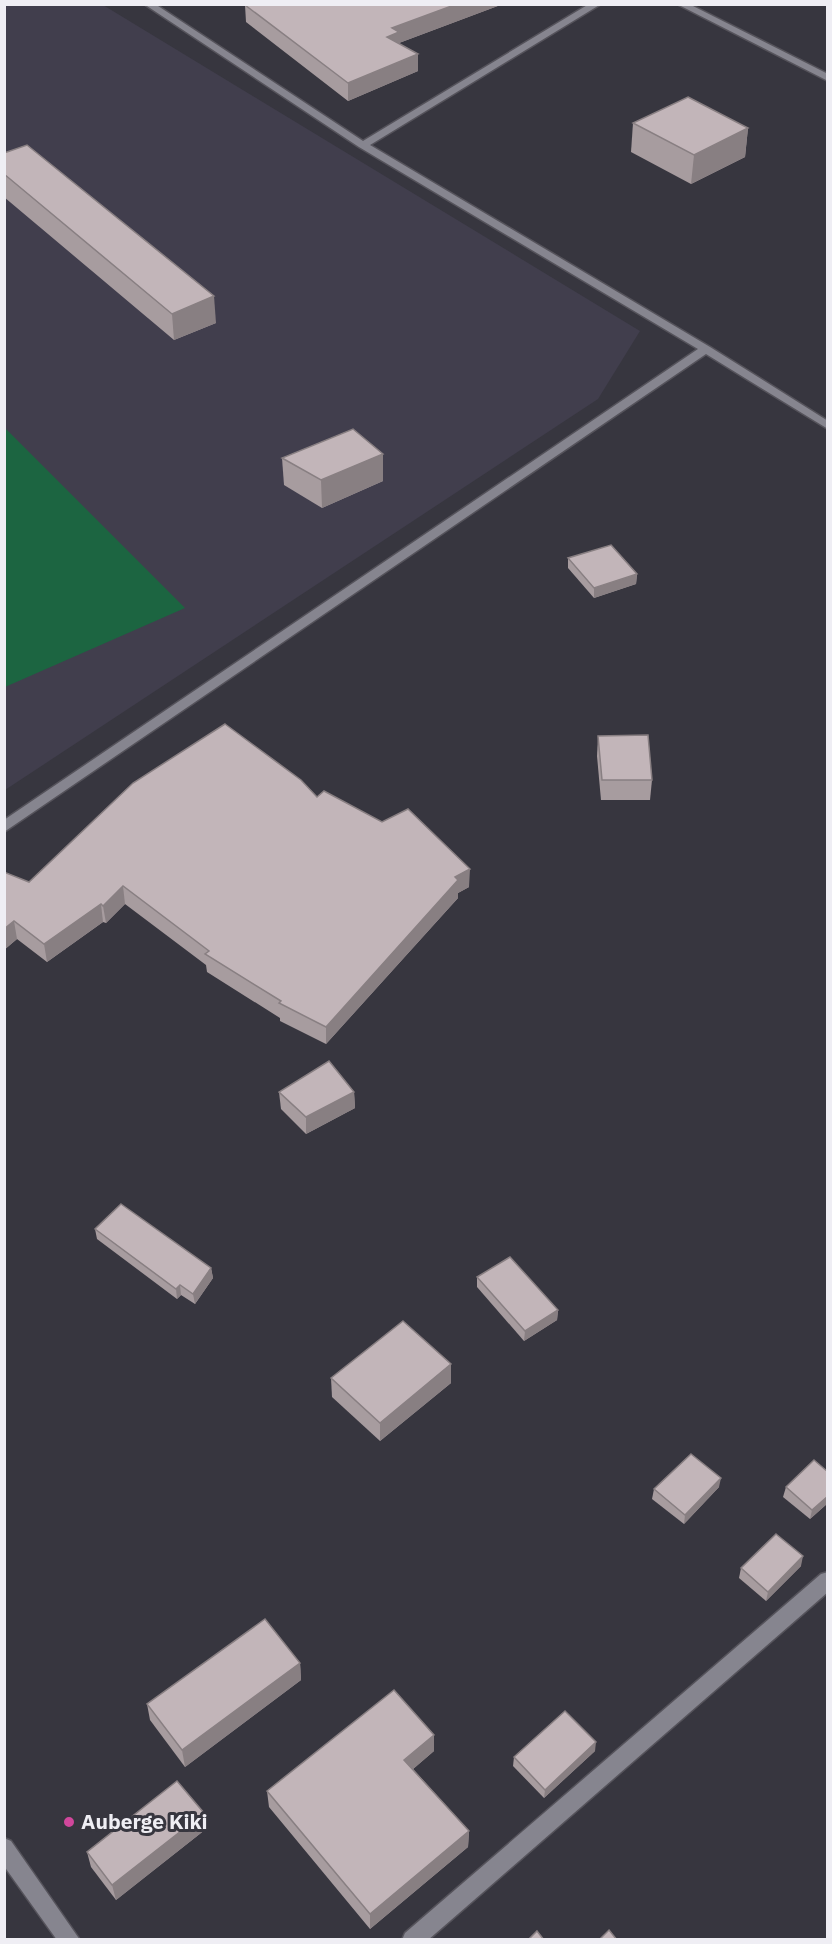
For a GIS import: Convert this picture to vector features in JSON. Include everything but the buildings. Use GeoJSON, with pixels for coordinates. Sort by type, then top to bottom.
{"type":"FeatureCollection","features":[{"type":"Feature","properties":{"kind":"street"},"geometry":{"type":"LineString","coordinates":[[148,4],[363,145],[706,349],[828,426]]}},
{"type":"Feature","properties":{"kind":"street"},"geometry":{"type":"LineString","coordinates":[[363,145],[597,4]]}},
{"type":"Feature","properties":{"kind":"street"},"geometry":{"type":"LineString","coordinates":[[681,4],[828,78]]}},
{"type":"Feature","properties":{"kind":"street"},"geometry":{"type":"LineString","coordinates":[[4,827],[706,349]]}},
{"type":"Feature","properties":{"kind":"street"},"geometry":{"type":"LineString","coordinates":[[412,1940],[828,1580]]}},
{"type":"Feature","properties":{"kind":"street"},"geometry":{"type":"LineString","coordinates":[[4,1848],[70,1940]]}},
{"type":"Feature","properties":{"kind":"shaded area"},"geometry":{"type":"Polygon","coordinates":[[[5,5],[103,5],[640,331],[598,399],[5,790],[5,5]]]}},
{"type":"Feature","properties":{"kind":"green space"},"geometry":{"type":"Polygon","coordinates":[[[4,428],[185,608],[5,687],[4,428]]]}},
{"type":"Feature","properties":{"kind":"place","name":"Auberge Kiki"},"geometry":{"type":"Point","coordinates":[69,1822]}}]}
